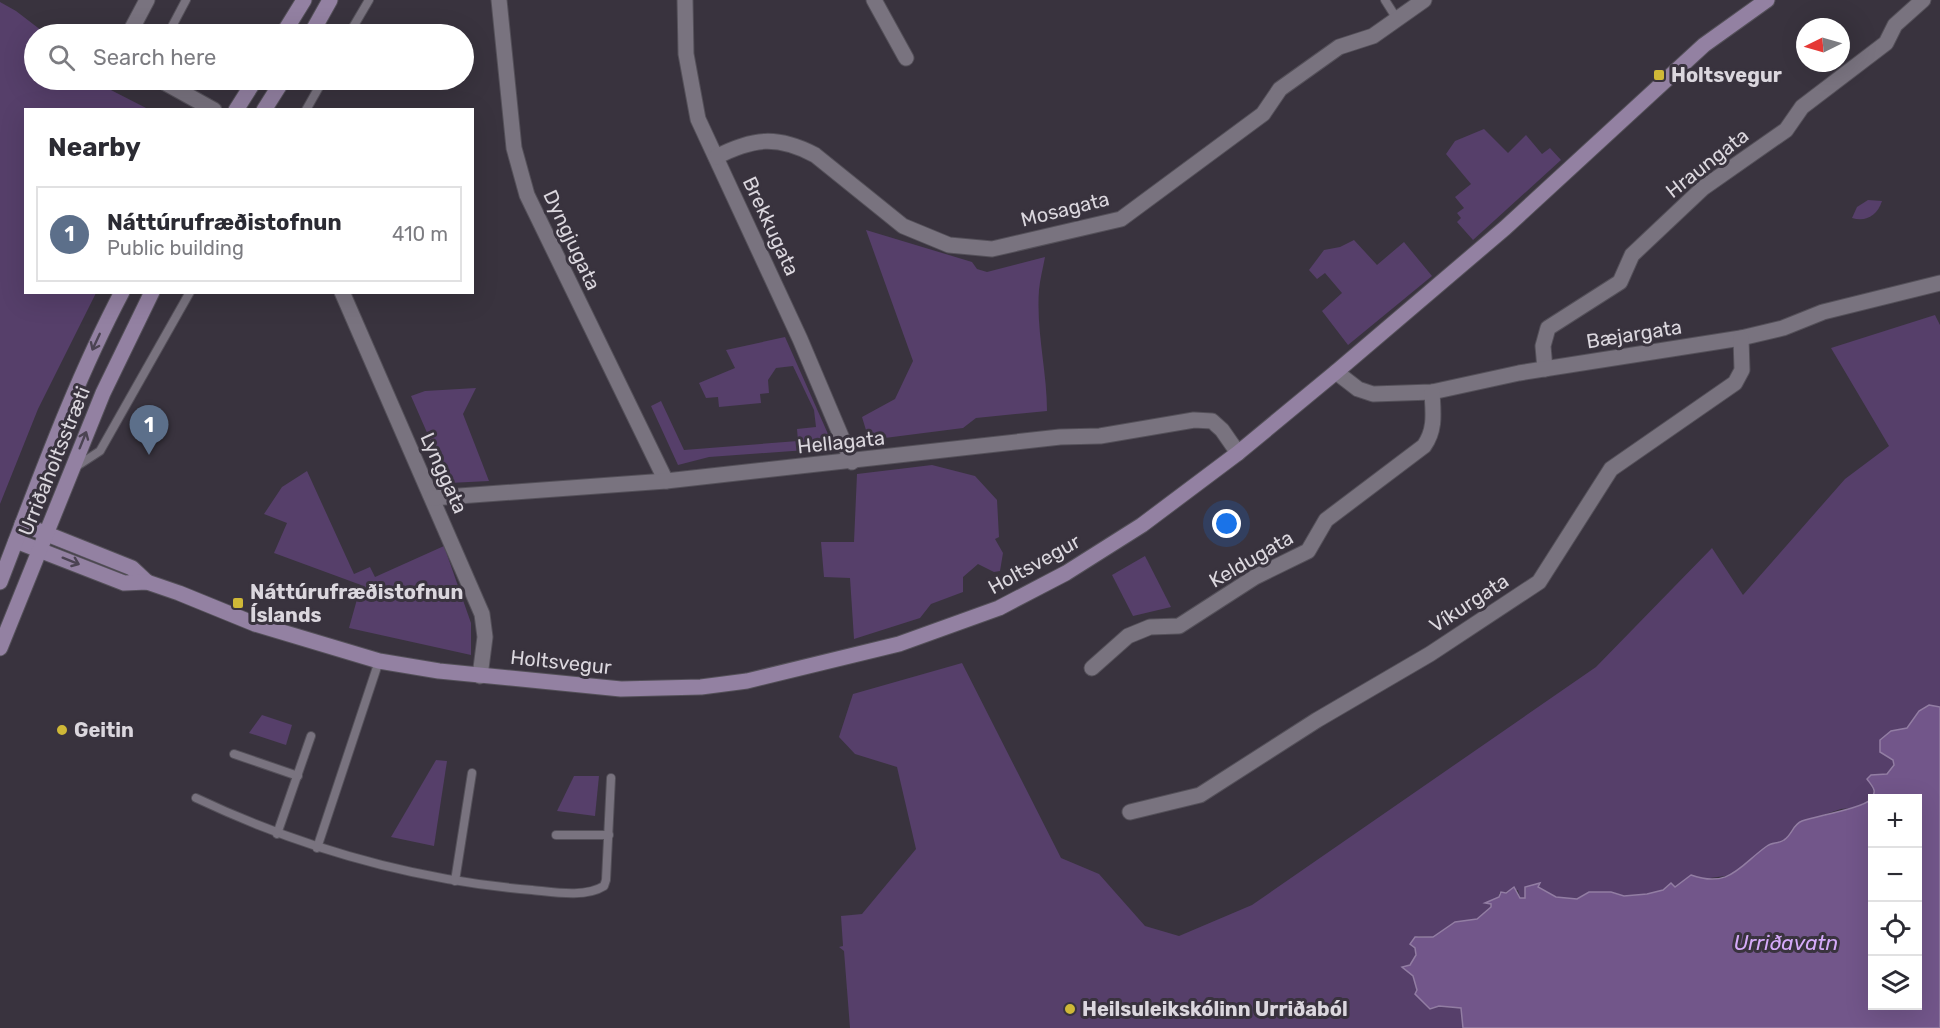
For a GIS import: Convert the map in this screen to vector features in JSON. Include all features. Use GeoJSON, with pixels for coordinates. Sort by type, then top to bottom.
{"type":"FeatureCollection","features":[{"type":"Feature","properties":{"kind":"street"},"geometry":{"type":"LineString","coordinates":[[134,24],[147,0]]}},
{"type":"Feature","properties":{"kind":"street"},"geometry":{"type":"LineString","coordinates":[[289,24],[304,0]]}},
{"type":"Feature","properties":{"kind":"street"},"geometry":{"type":"LineString","coordinates":[[317,24],[330,0]]}},
{"type":"Feature","properties":{"kind":"street","name":"Dyngjugata"},"geometry":{"type":"LineString","coordinates":[[499,0],[514,148],[527,195],[666,481]]}},
{"type":"Feature","properties":{"kind":"street","name":"Brekkugata"},"geometry":{"type":"LineString","coordinates":[[685,0],[686,54],[691,92],[698,119],[800,339],[852,462]]}},
{"type":"Feature","properties":{"kind":"street"},"geometry":{"type":"LineString","coordinates":[[874,0],[906,58]]}},
{"type":"Feature","properties":{"kind":"street","name":"Mosagata"},"geometry":{"type":"LineString","coordinates":[[716,157],[741,144],[756,141],[787,143],[801,147],[815,154],[903,226],[917,234],[948,245],[992,249],[1121,219],[1263,114],[1280,89],[1339,47],[1372,36],[1424,0]]}},
{"type":"Feature","properties":{"kind":"street","name":"Holtsvegur"},"geometry":{"type":"LineString","coordinates":[[22,524],[132,568],[147,582],[255,624],[379,661],[480,676],[621,689],[701,687],[747,681],[889,647],[999,608],[1066,573],[1142,525],[1238,453],[1336,372],[1506,228],[1704,45],[1767,0]]}},
{"type":"Feature","properties":{"kind":"street","name":"Hraungata"},"geometry":{"type":"LineString","coordinates":[[1545,369],[1544,336],[1548,328],[1620,282],[1632,255],[1703,188],[1786,130],[1802,107],[1886,43],[1895,25],[1923,0]]}},
{"type":"Feature","properties":{"kind":"street"},"geometry":{"type":"LineString","coordinates":[[178,90],[210,108]]}},
{"type":"Feature","properties":{"kind":"street"},"geometry":{"type":"LineString","coordinates":[[238,108],[249,90]]}},
{"type":"Feature","properties":{"kind":"street"},"geometry":{"type":"LineString","coordinates":[[265,108],[277,90]]}},
{"type":"Feature","properties":{"kind":"street","name":"Bæjargata"},"geometry":{"type":"LineString","coordinates":[[1336,372],[1358,389],[1373,394],[1432,392],[1545,369],[1741,338],[1783,328],[1823,312],[1940,283]]}},
{"type":"Feature","properties":{"kind":"street","name":"Urriðaholtsstræti"},"geometry":{"type":"LineString","coordinates":[[0,582],[73,394],[121,294]]}},
{"type":"Feature","properties":{"kind":"street","name":"Urriðaholtsstræti"},"geometry":{"type":"LineString","coordinates":[[0,648],[103,393],[151,294]]}},
{"type":"Feature","properties":{"kind":"street","name":"Lynggata"},"geometry":{"type":"LineString","coordinates":[[343,294],[482,614],[485,637],[480,676]]}},
{"type":"Feature","properties":{"kind":"street","name":"Víkurgata"},"geometry":{"type":"LineString","coordinates":[[1130,812],[1200,795],[1317,720],[1430,654],[1539,582],[1603,477],[1611,469],[1735,383],[1742,370],[1741,338]]}},
{"type":"Feature","properties":{"kind":"street","name":"Keldugata"},"geometry":{"type":"LineString","coordinates":[[1092,668],[1128,636],[1150,627],[1179,626],[1255,577],[1308,551],[1326,520],[1424,446],[1432,432],[1434,422],[1432,392]]}},
{"type":"Feature","properties":{"kind":"street","name":"Hellagata"},"geometry":{"type":"LineString","coordinates":[[432,498],[666,481],[852,462],[1060,437],[1101,436],[1194,420],[1212,421],[1222,430],[1238,453]]}},
{"type":"Feature","properties":{"kind":"street","name":"Holtsvegur"},"geometry":{"type":"LineString","coordinates":[[16,541],[124,583],[147,582]]}},
{"type":"Feature","properties":{"kind":"lane"},"geometry":{"type":"LineString","coordinates":[[173,24],[186,0]]}},
{"type":"Feature","properties":{"kind":"lane"},"geometry":{"type":"LineString","coordinates":[[355,24],[369,0]]}},
{"type":"Feature","properties":{"kind":"lane"},"geometry":{"type":"LineString","coordinates":[[1385,0],[1397,19]]}},
{"type":"Feature","properties":{"kind":"lane"},"geometry":{"type":"LineString","coordinates":[[307,108],[317,90]]}},
{"type":"Feature","properties":{"kind":"lane"},"geometry":{"type":"LineString","coordinates":[[71,470],[100,451],[189,294]]}},
{"type":"Feature","properties":{"kind":"lane"},"geometry":{"type":"LineString","coordinates":[[317,848],[379,661]]}},
{"type":"Feature","properties":{"kind":"lane"},"geometry":{"type":"LineString","coordinates":[[278,834],[311,736]]}},
{"type":"Feature","properties":{"kind":"lane"},"geometry":{"type":"LineString","coordinates":[[234,754],[298,776]]}},
{"type":"Feature","properties":{"kind":"lane"},"geometry":{"type":"LineString","coordinates":[[454,881],[472,773]]}},
{"type":"Feature","properties":{"kind":"lane"},"geometry":{"type":"LineString","coordinates":[[196,798],[278,834],[374,865],[454,881],[543,891],[597,890],[604,886],[606,879],[611,778]]}},
{"type":"Feature","properties":{"kind":"lane"},"geometry":{"type":"LineString","coordinates":[[556,835],[609,835]]}},
{"type":"Feature","properties":{"kind":"shaded area"},"geometry":{"type":"Polygon","coordinates":[[[0,2],[33,24],[24,24],[24,90],[111,90],[146,108],[24,108],[24,294],[96,294],[38,409],[0,504],[0,2]]]}},
{"type":"Feature","properties":{"kind":"shaded area"},"geometry":{"type":"Polygon","coordinates":[[[1484,129],[1508,153],[1526,135],[1542,154],[1550,148],[1561,160],[1473,240],[1457,222],[1461,218],[1457,213],[1464,208],[1455,197],[1471,184],[1446,154],[1455,141],[1484,129]]]}},
{"type":"Feature","properties":{"kind":"shaded area"},"geometry":{"type":"Polygon","coordinates":[[[1868,200],[1882,201],[1877,211],[1870,217],[1852,218],[1857,207],[1868,200]]]}},
{"type":"Feature","properties":{"kind":"shaded area"},"geometry":{"type":"Polygon","coordinates":[[[866,230],[972,262],[977,269],[987,272],[1045,257],[1038,305],[1047,411],[976,418],[963,428],[869,440],[862,417],[895,399],[913,361],[866,230]]]}},
{"type":"Feature","properties":{"kind":"shaded area"},"geometry":{"type":"Polygon","coordinates":[[[1354,240],[1377,265],[1404,242],[1432,276],[1348,345],[1322,311],[1342,293],[1325,273],[1317,279],[1309,270],[1324,250],[1340,247],[1354,240]]]}},
{"type":"Feature","properties":{"kind":"shaded area"},"geometry":{"type":"Polygon","coordinates":[[[1935,315],[1940,325],[1940,707],[1919,711],[1907,728],[1880,740],[1880,752],[1893,760],[1894,764],[1887,774],[1871,775],[1873,794],[1868,794],[1868,801],[1860,807],[1841,809],[1796,824],[1785,840],[1767,846],[1733,875],[1702,879],[1691,875],[1680,886],[1667,886],[1663,890],[1647,894],[1625,896],[1611,892],[1589,892],[1577,899],[1556,898],[1538,887],[1539,883],[1525,898],[1520,898],[1518,890],[1499,893],[1499,897],[1489,902],[1491,907],[1477,919],[1455,922],[1433,937],[1418,936],[1410,944],[1415,948],[1414,960],[1403,967],[1413,976],[1417,990],[1415,994],[1427,1005],[1461,1008],[1463,1028],[850,1028],[844,951],[839,947],[843,946],[841,916],[862,914],[916,849],[897,767],[855,754],[839,737],[853,694],[962,663],[1061,858],[1099,874],[1145,926],[1179,936],[1252,905],[1596,667],[1712,548],[1743,595],[1845,479],[1889,446],[1831,348],[1935,315]]]}},
{"type":"Feature","properties":{"kind":"shaded area"},"geometry":{"type":"Polygon","coordinates":[[[785,337],[832,443],[820,449],[709,457],[678,465],[651,406],[661,401],[684,450],[798,441],[797,429],[816,427],[814,410],[793,366],[776,368],[768,380],[769,393],[760,394],[761,403],[719,407],[718,397],[706,398],[699,383],[735,368],[726,350],[785,337]]]}},
{"type":"Feature","properties":{"kind":"shaded area"},"geometry":{"type":"Polygon","coordinates":[[[476,388],[463,414],[489,481],[449,483],[411,396],[425,391],[476,388]]]}},
{"type":"Feature","properties":{"kind":"shaded area"},"geometry":{"type":"Polygon","coordinates":[[[932,465],[975,476],[997,500],[999,537],[995,539],[1003,553],[1000,571],[994,572],[978,564],[963,577],[963,592],[931,604],[920,618],[854,639],[850,578],[824,577],[821,542],[854,542],[857,474],[932,465]]]}},
{"type":"Feature","properties":{"kind":"shaded area"},"geometry":{"type":"Polygon","coordinates":[[[307,471],[354,574],[370,567],[375,577],[444,546],[471,623],[471,655],[349,628],[361,585],[274,553],[287,523],[264,514],[282,487],[307,471]]]}},
{"type":"Feature","properties":{"kind":"shaded area"},"geometry":{"type":"Polygon","coordinates":[[[1145,556],[1171,607],[1133,616],[1112,575],[1145,556]]]}},
{"type":"Feature","properties":{"kind":"shaded area"},"geometry":{"type":"Polygon","coordinates":[[[262,715],[292,725],[286,745],[249,733],[262,715]]]}},
{"type":"Feature","properties":{"kind":"shaded area"},"geometry":{"type":"Polygon","coordinates":[[[436,760],[447,761],[434,846],[391,837],[436,760]]]}},
{"type":"Feature","properties":{"kind":"shaded area"},"geometry":{"type":"Polygon","coordinates":[[[574,776],[599,776],[595,816],[557,811],[574,776]]]}},
{"type":"Feature","properties":{"kind":"water","name":"Urriðavatn"},"geometry":{"type":"Polygon","coordinates":[[[1929,705],[1940,707],[1940,1028],[1463,1028],[1461,1008],[1439,1006],[1430,1009],[1415,994],[1417,990],[1413,976],[1402,967],[1410,965],[1416,955],[1415,948],[1410,944],[1415,937],[1433,937],[1455,922],[1477,919],[1491,907],[1491,904],[1485,903],[1499,897],[1501,892],[1506,893],[1514,887],[1520,898],[1525,898],[1525,887],[1540,883],[1538,887],[1556,897],[1577,899],[1589,892],[1611,892],[1624,896],[1663,890],[1671,883],[1675,887],[1691,875],[1704,879],[1725,877],[1769,845],[1784,840],[1799,822],[1850,809],[1868,801],[1868,1010],[1922,1010],[1922,794],[1873,794],[1872,786],[1867,779],[1871,775],[1887,774],[1894,765],[1893,760],[1880,752],[1880,740],[1891,731],[1907,728],[1919,711],[1929,705]]]}},
{"type":"Feature","properties":{"kind":"place","name":"Holtsvegur"},"geometry":{"type":"Point","coordinates":[1659,75]}},
{"type":"Feature","properties":{"kind":"place","name":"Náttúrufræðistofnun"},"geometry":{"type":"Point","coordinates":[149,455]}},
{"type":"Feature","properties":{"kind":"place","name":"Náttúrufræðistofnun Íslands"},"geometry":{"type":"Point","coordinates":[238,603]}},
{"type":"Feature","properties":{"kind":"place","name":"Geitin"},"geometry":{"type":"Point","coordinates":[62,730]}},
{"type":"Feature","properties":{"kind":"place","name":"Heilsuleikskólinn Urriðaból"},"geometry":{"type":"Point","coordinates":[1070,1009]}}]}
